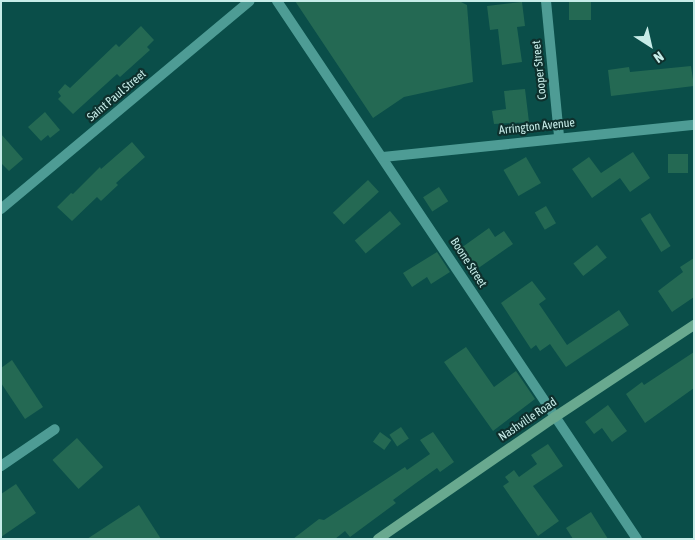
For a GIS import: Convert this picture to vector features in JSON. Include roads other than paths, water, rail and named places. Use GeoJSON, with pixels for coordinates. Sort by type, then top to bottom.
{"type":"FeatureCollection","features":[{"type":"Feature","properties":{"kind":"main road","name":"Nashville Road"},"geometry":{"type":"LineString","coordinates":[[378,539],[555,417],[694,325]]}},
{"type":"Feature","properties":{"kind":"street","name":"Saint Paul Street"},"geometry":{"type":"LineString","coordinates":[[1,209],[250,1]]}},
{"type":"Feature","properties":{"kind":"street","name":"Boone Street"},"geometry":{"type":"LineString","coordinates":[[278,1],[384,157],[637,539]]}},
{"type":"Feature","properties":{"kind":"street","name":"Cooper Street"},"geometry":{"type":"LineString","coordinates":[[546,1],[559,137]]}},
{"type":"Feature","properties":{"kind":"street","name":"Arrington Avenue"},"geometry":{"type":"LineString","coordinates":[[384,157],[559,137],[694,125]]}},
{"type":"Feature","properties":{"kind":"street"},"geometry":{"type":"LineString","coordinates":[[1,466],[55,428]]}}]}
